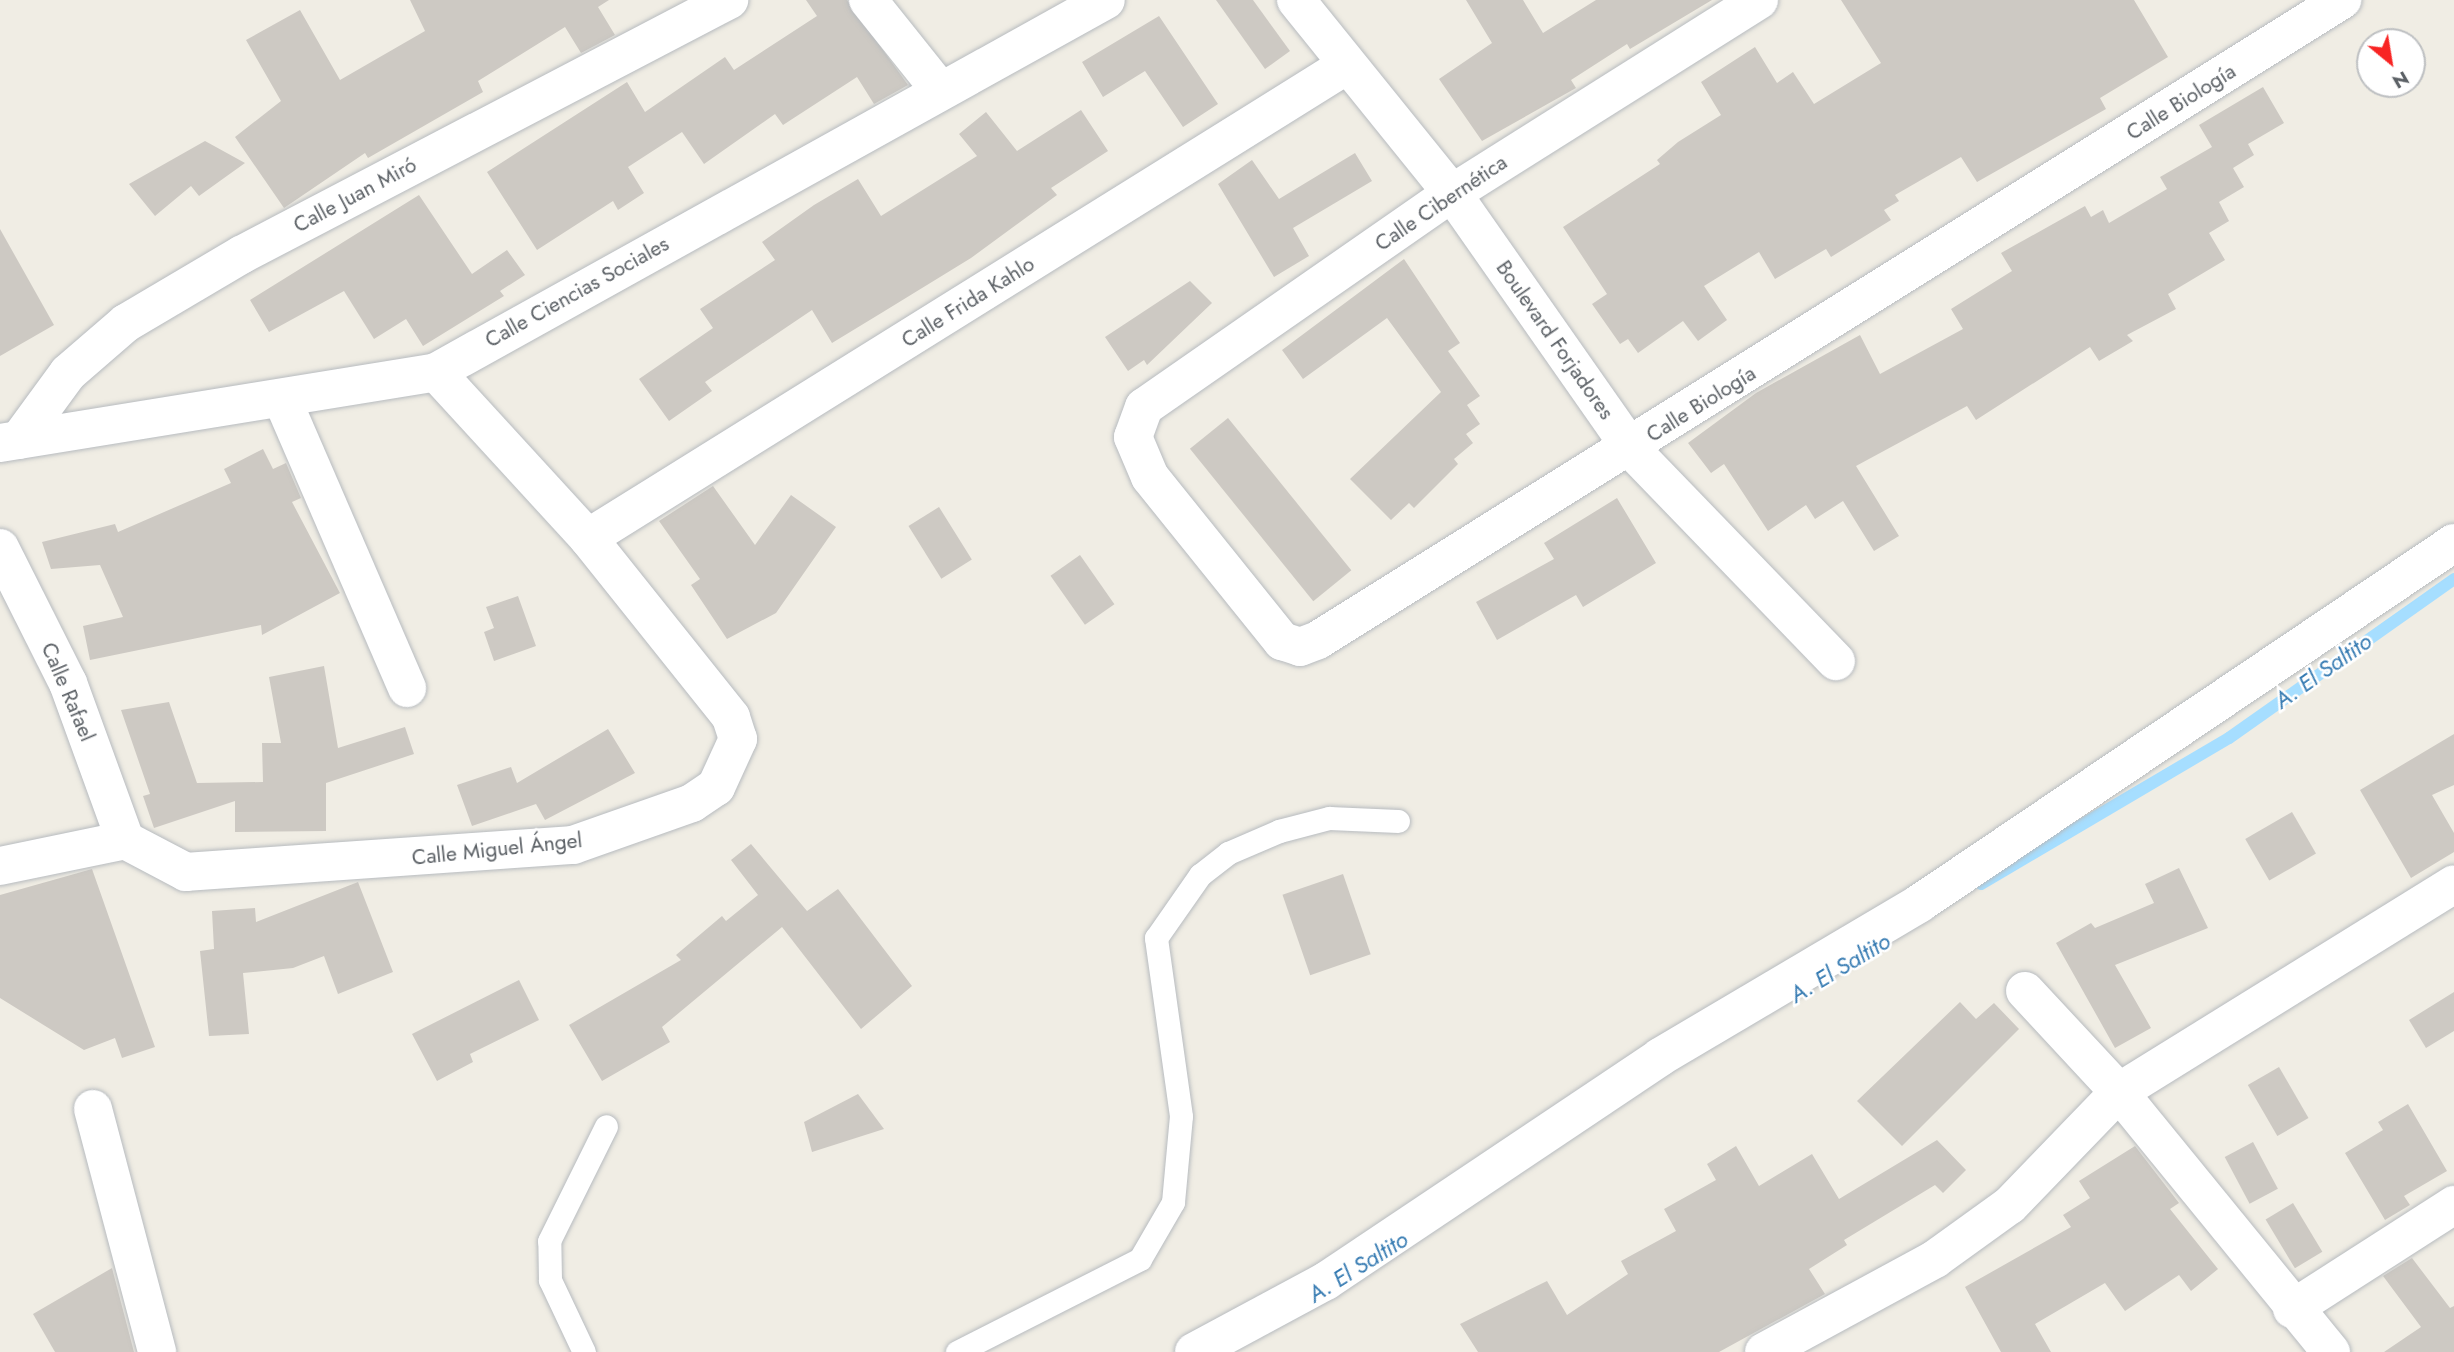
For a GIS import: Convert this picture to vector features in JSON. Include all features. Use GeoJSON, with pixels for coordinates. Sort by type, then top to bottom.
{"type":"FeatureCollection","features":[{"type":"Feature","properties":{"kind":"street","name":"Calle Juan Miró"},"geometry":{"type":"LineString","coordinates":[[10,442],[68,373],[126,323],[253,248],[729,0]]}},
{"type":"Feature","properties":{"kind":"street"},"geometry":{"type":"LineString","coordinates":[[868,0],[939,89]]}},
{"type":"Feature","properties":{"kind":"street","name":"Calle Ciencias Sociales"},"geometry":{"type":"LineString","coordinates":[[10,442],[436,372],[939,89],[1107,0]]}},
{"type":"Feature","properties":{"kind":"street","name":"Boulevard Forjadores"},"geometry":{"type":"LineString","coordinates":[[1296,0],[1452,193],[1631,449],[1836,661]]}},
{"type":"Feature","properties":{"kind":"street","name":"Calle Cibernética"},"geometry":{"type":"LineString","coordinates":[[1135,422],[1162,394],[1452,193],[1759,0]]}},
{"type":"Feature","properties":{"kind":"street","name":"Calle Biología"},"geometry":{"type":"LineString","coordinates":[[1135,422],[1137,453],[1181,522],[1282,640],[1300,647],[1631,449],[2342,0]]}},
{"type":"Feature","properties":{"kind":"street","name":"Calle Frida Kahlo"},"geometry":{"type":"LineString","coordinates":[[588,538],[1347,65]]}},
{"type":"Feature","properties":{"kind":"street","name":"Calle Miguel Ángel"},"geometry":{"type":"LineString","coordinates":[[125,840],[186,872],[432,858],[573,845],[692,803],[716,787],[731,763],[738,739],[731,718],[588,538],[436,372]]}},
{"type":"Feature","properties":{"kind":"street"},"geometry":{"type":"LineString","coordinates":[[282,399],[407,688]]}},
{"type":"Feature","properties":{"kind":"street"},"geometry":{"type":"LineString","coordinates":[[1194,1352],[1326,1281],[1660,1057],[1920,904],[2454,543]]}},
{"type":"Feature","properties":{"kind":"street","name":"Calle Rafael"},"geometry":{"type":"LineString","coordinates":[[0,548],[68,683],[125,840]]}},
{"type":"Feature","properties":{"kind":"street"},"geometry":{"type":"LineString","coordinates":[[0,866],[125,840]]}},
{"type":"Feature","properties":{"kind":"street"},"geometry":{"type":"LineString","coordinates":[[1764,1352],[1935,1259],[2010,1205],[2119,1092],[2454,884]]}},
{"type":"Feature","properties":{"kind":"street"},"geometry":{"type":"LineString","coordinates":[[2025,991],[2119,1092],[2292,1308],[2331,1352]]}},
{"type":"Feature","properties":{"kind":"street"},"geometry":{"type":"LineString","coordinates":[[93,1109],[158,1352]]}},
{"type":"Feature","properties":{"kind":"street"},"geometry":{"type":"LineString","coordinates":[[2292,1308],[2454,1205]]}},
{"type":"Feature","properties":{"kind":"lane"},"geometry":{"type":"LineString","coordinates":[[957,1352],[1140,1259],[1173,1202],[1181,1115],[1156,938],[1200,875],[1227,853],[1279,831],[1329,818],[1398,821]]}},
{"type":"Feature","properties":{"kind":"lane"},"geometry":{"type":"LineString","coordinates":[[584,1352],[550,1280],[549,1241],[606,1126]]}},
{"type":"Feature","properties":{"kind":"building"},"geometry":{"type":"Polygon","coordinates":[[[410,0],[609,0],[598,7],[615,35],[581,53],[565,27],[478,81],[483,92],[368,158],[365,153],[284,208],[235,137],[281,101],[246,40],[300,10],[340,80],[425,31],[410,0]]]}},
{"type":"Feature","properties":{"kind":"building"},"geometry":{"type":"Polygon","coordinates":[[[806,0],[847,0],[908,85],[874,104],[857,77],[783,125],[775,114],[704,164],[682,132],[628,167],[644,193],[618,210],[613,201],[537,250],[487,172],[627,82],[645,112],[725,57],[734,70],[817,16],[806,0]]]}},
{"type":"Feature","properties":{"kind":"building"},"geometry":{"type":"Polygon","coordinates":[[[1216,0],[1253,0],[1290,51],[1265,69],[1216,0]]]}},
{"type":"Feature","properties":{"kind":"building"},"geometry":{"type":"Polygon","coordinates":[[[1466,0],[1523,0],[1543,33],[1596,0],[1712,0],[1630,49],[1627,44],[1571,80],[1576,88],[1482,141],[1439,79],[1492,43],[1466,0]]]}},
{"type":"Feature","properties":{"kind":"building"},"geometry":{"type":"Polygon","coordinates":[[[1841,0],[2134,0],[2168,57],[2100,98],[2106,109],[1977,182],[1961,157],[1895,195],[1899,201],[1884,210],[1891,220],[1831,257],[1826,249],[1775,279],[1759,252],[1704,286],[1727,320],[1698,341],[1683,321],[1638,353],[1628,339],[1620,344],[1592,304],[1607,294],[1563,227],[1660,164],[1657,160],[1678,142],[1721,115],[1701,82],[1755,47],[1777,83],[1793,72],[1814,104],[1881,63],[1841,0]]]}},
{"type":"Feature","properties":{"kind":"building"},"geometry":{"type":"Polygon","coordinates":[[[1159,16],[1218,104],[1183,127],[1145,71],[1103,97],[1082,62],[1159,16]]]}},
{"type":"Feature","properties":{"kind":"building"},"geometry":{"type":"Polygon","coordinates":[[[2263,87],[2284,123],[2248,144],[2254,155],[2233,168],[2244,187],[2219,202],[2229,221],[2209,233],[2225,260],[2168,294],[2176,309],[2127,335],[2133,341],[2099,361],[2090,347],[1976,420],[1967,406],[1856,466],[1899,536],[1874,551],[1843,501],[1815,519],[1806,505],[1768,531],[1724,464],[1711,473],[1688,443],[1756,393],[1860,335],[1880,374],[1963,329],[1951,309],[2012,271],[2001,253],[2085,206],[2091,217],[2103,210],[2109,223],[2167,189],[2160,177],[2212,147],[2199,125],[2263,87]]]}},
{"type":"Feature","properties":{"kind":"building"},"geometry":{"type":"Polygon","coordinates":[[[1081,110],[1108,151],[1051,188],[1057,195],[971,258],[883,312],[832,343],[812,310],[705,382],[712,391],[669,421],[639,379],[713,328],[700,309],[775,260],[762,242],[814,205],[858,179],[881,216],[977,156],[959,134],[986,112],[1017,151],[1081,110]]]}},
{"type":"Feature","properties":{"kind":"building"},"geometry":{"type":"Polygon","coordinates":[[[205,141],[245,163],[199,196],[191,186],[155,216],[129,184],[205,141]]]}},
{"type":"Feature","properties":{"kind":"building"},"geometry":{"type":"Polygon","coordinates":[[[1355,153],[1372,181],[1293,228],[1309,256],[1274,277],[1218,184],[1252,160],[1279,199],[1355,153]]]}},
{"type":"Feature","properties":{"kind":"building"},"geometry":{"type":"Polygon","coordinates":[[[419,195],[472,274],[507,250],[525,275],[500,291],[504,296],[423,346],[406,319],[374,339],[344,291],[269,332],[250,300],[419,195]]]}},
{"type":"Feature","properties":{"kind":"building"},"geometry":{"type":"Polygon","coordinates":[[[0,229],[54,325],[0,356],[0,229]]]}},
{"type":"Feature","properties":{"kind":"building"},"geometry":{"type":"Polygon","coordinates":[[[1404,259],[1460,343],[1448,351],[1480,396],[1467,405],[1480,424],[1466,434],[1473,443],[1454,459],[1458,464],[1414,508],[1409,503],[1391,520],[1350,479],[1441,392],[1387,318],[1303,379],[1282,350],[1404,259]]]}},
{"type":"Feature","properties":{"kind":"building"},"geometry":{"type":"Polygon","coordinates":[[[1190,281],[1212,303],[1147,365],[1144,360],[1128,371],[1105,337],[1190,281]]]}},
{"type":"Feature","properties":{"kind":"building"},"geometry":{"type":"Polygon","coordinates":[[[1228,418],[1351,570],[1313,601],[1190,449],[1228,418]]]}},
{"type":"Feature","properties":{"kind":"building"},"geometry":{"type":"Polygon","coordinates":[[[263,449],[273,469],[286,463],[301,498],[292,502],[340,593],[262,635],[261,625],[90,660],[83,626],[123,617],[100,565],[51,569],[42,542],[115,524],[118,532],[231,483],[224,469],[263,449]]]}},
{"type":"Feature","properties":{"kind":"building"},"geometry":{"type":"Polygon","coordinates":[[[713,486],[755,545],[791,495],[836,527],[776,613],[727,639],[691,585],[700,579],[659,521],[713,486]]]}},
{"type":"Feature","properties":{"kind":"building"},"geometry":{"type":"Polygon","coordinates":[[[1617,498],[1656,563],[1583,607],[1576,595],[1497,640],[1476,602],[1554,559],[1544,543],[1617,498]]]}},
{"type":"Feature","properties":{"kind":"building"},"geometry":{"type":"Polygon","coordinates":[[[939,507],[972,560],[941,579],[908,526],[939,507]]]}},
{"type":"Feature","properties":{"kind":"building"},"geometry":{"type":"Polygon","coordinates":[[[1080,555],[1114,604],[1085,625],[1051,576],[1080,555]]]}},
{"type":"Feature","properties":{"kind":"building"},"geometry":{"type":"Polygon","coordinates":[[[518,596],[536,646],[494,661],[484,632],[494,628],[486,607],[518,596]]]}},
{"type":"Feature","properties":{"kind":"building"},"geometry":{"type":"Polygon","coordinates":[[[324,666],[338,748],[405,727],[414,754],[326,783],[326,831],[235,832],[235,801],[154,828],[143,796],[150,794],[121,710],[169,702],[197,783],[263,782],[262,743],[281,743],[269,677],[324,666]]]}},
{"type":"Feature","properties":{"kind":"building"},"geometry":{"type":"Polygon","coordinates":[[[608,729],[635,773],[545,820],[536,804],[472,826],[457,785],[511,767],[517,783],[608,729]]]}},
{"type":"Feature","properties":{"kind":"building"},"geometry":{"type":"Polygon","coordinates":[[[2454,734],[2454,785],[2432,795],[2454,833],[2454,852],[2411,878],[2360,790],[2454,734]]]}},
{"type":"Feature","properties":{"kind":"building"},"geometry":{"type":"Polygon","coordinates":[[[2292,812],[2316,854],[2269,881],[2245,839],[2292,812]]]}},
{"type":"Feature","properties":{"kind":"building"},"geometry":{"type":"Polygon","coordinates":[[[751,844],[807,911],[838,889],[912,986],[861,1029],[782,927],[662,1027],[670,1042],[602,1081],[569,1025],[681,960],[676,955],[722,916],[726,921],[758,895],[731,860],[751,844]]]}},
{"type":"Feature","properties":{"kind":"building"},"geometry":{"type":"Polygon","coordinates":[[[2179,868],[2208,928],[2115,965],[2151,1028],[2115,1048],[2056,943],[2091,923],[2095,928],[2154,903],[2145,884],[2179,868]]]}},
{"type":"Feature","properties":{"kind":"building"},"geometry":{"type":"Polygon","coordinates":[[[92,869],[155,1047],[122,1058],[115,1038],[84,1050],[0,998],[0,895],[92,869]]]}},
{"type":"Feature","properties":{"kind":"building"},"geometry":{"type":"Polygon","coordinates":[[[1343,874],[1371,954],[1310,975],[1282,895],[1343,874]]]}},
{"type":"Feature","properties":{"kind":"building"},"geometry":{"type":"Polygon","coordinates":[[[358,882],[393,972],[338,994],[324,956],[293,968],[243,973],[249,1034],[209,1036],[200,951],[214,949],[212,911],[255,908],[256,922],[358,882]]]}},
{"type":"Feature","properties":{"kind":"building"},"geometry":{"type":"Polygon","coordinates":[[[519,980],[539,1020],[470,1054],[473,1062],[437,1081],[412,1034],[519,980]]]}},
{"type":"Feature","properties":{"kind":"building"},"geometry":{"type":"Polygon","coordinates":[[[2454,992],[2454,1031],[2426,1048],[2409,1020],[2454,992]]]}},
{"type":"Feature","properties":{"kind":"building"},"geometry":{"type":"Polygon","coordinates":[[[1960,1002],[1976,1019],[1994,1003],[2019,1029],[1902,1146],[1857,1101],[1960,1002]]]}},
{"type":"Feature","properties":{"kind":"building"},"geometry":{"type":"Polygon","coordinates":[[[2279,1067],[2308,1118],[2277,1136],[2248,1085],[2279,1067]]]}},
{"type":"Feature","properties":{"kind":"building"},"geometry":{"type":"Polygon","coordinates":[[[858,1094],[884,1129],[812,1152],[804,1122],[858,1094]]]}},
{"type":"Feature","properties":{"kind":"building"},"geometry":{"type":"Polygon","coordinates":[[[2408,1104],[2447,1171],[2404,1196],[2410,1205],[2385,1220],[2345,1153],[2383,1130],[2378,1122],[2408,1104]]]}},
{"type":"Feature","properties":{"kind":"building"},"geometry":{"type":"Polygon","coordinates":[[[1937,1140],[1966,1170],[1943,1193],[1935,1185],[1844,1240],[1847,1245],[1809,1269],[1825,1294],[1719,1352],[1478,1352],[1460,1324],[1547,1281],[1567,1315],[1628,1274],[1621,1261],[1676,1231],[1664,1209],[1716,1180],[1707,1164],[1736,1146],[1759,1186],[1812,1154],[1839,1199],[1937,1140]]]}},
{"type":"Feature","properties":{"kind":"building"},"geometry":{"type":"Polygon","coordinates":[[[2253,1142],[2278,1189],[2250,1204],[2225,1157],[2253,1142]]]}},
{"type":"Feature","properties":{"kind":"building"},"geometry":{"type":"Polygon","coordinates":[[[2135,1146],[2179,1203],[2170,1209],[2218,1269],[2191,1291],[2179,1275],[2125,1311],[2105,1283],[2035,1324],[2051,1352],[2001,1352],[1965,1287],[2071,1227],[2063,1215],[2090,1198],[2079,1181],[2135,1146]]]}},
{"type":"Feature","properties":{"kind":"building"},"geometry":{"type":"Polygon","coordinates":[[[2293,1203],[2322,1252],[2295,1268],[2266,1219],[2293,1203]]]}},
{"type":"Feature","properties":{"kind":"building"},"geometry":{"type":"Polygon","coordinates":[[[2412,1258],[2450,1308],[2454,1306],[2454,1352],[2384,1352],[2421,1327],[2383,1276],[2412,1258]]]}},
{"type":"Feature","properties":{"kind":"building"},"geometry":{"type":"Polygon","coordinates":[[[112,1268],[134,1352],[55,1352],[33,1314],[112,1268]]]}},
{"type":"Feature","properties":{"kind":"waterway","name":"A. El Saltito"},"geometry":{"type":"LineString","coordinates":[[1981,884],[2229,738],[2454,579]]}}]}
